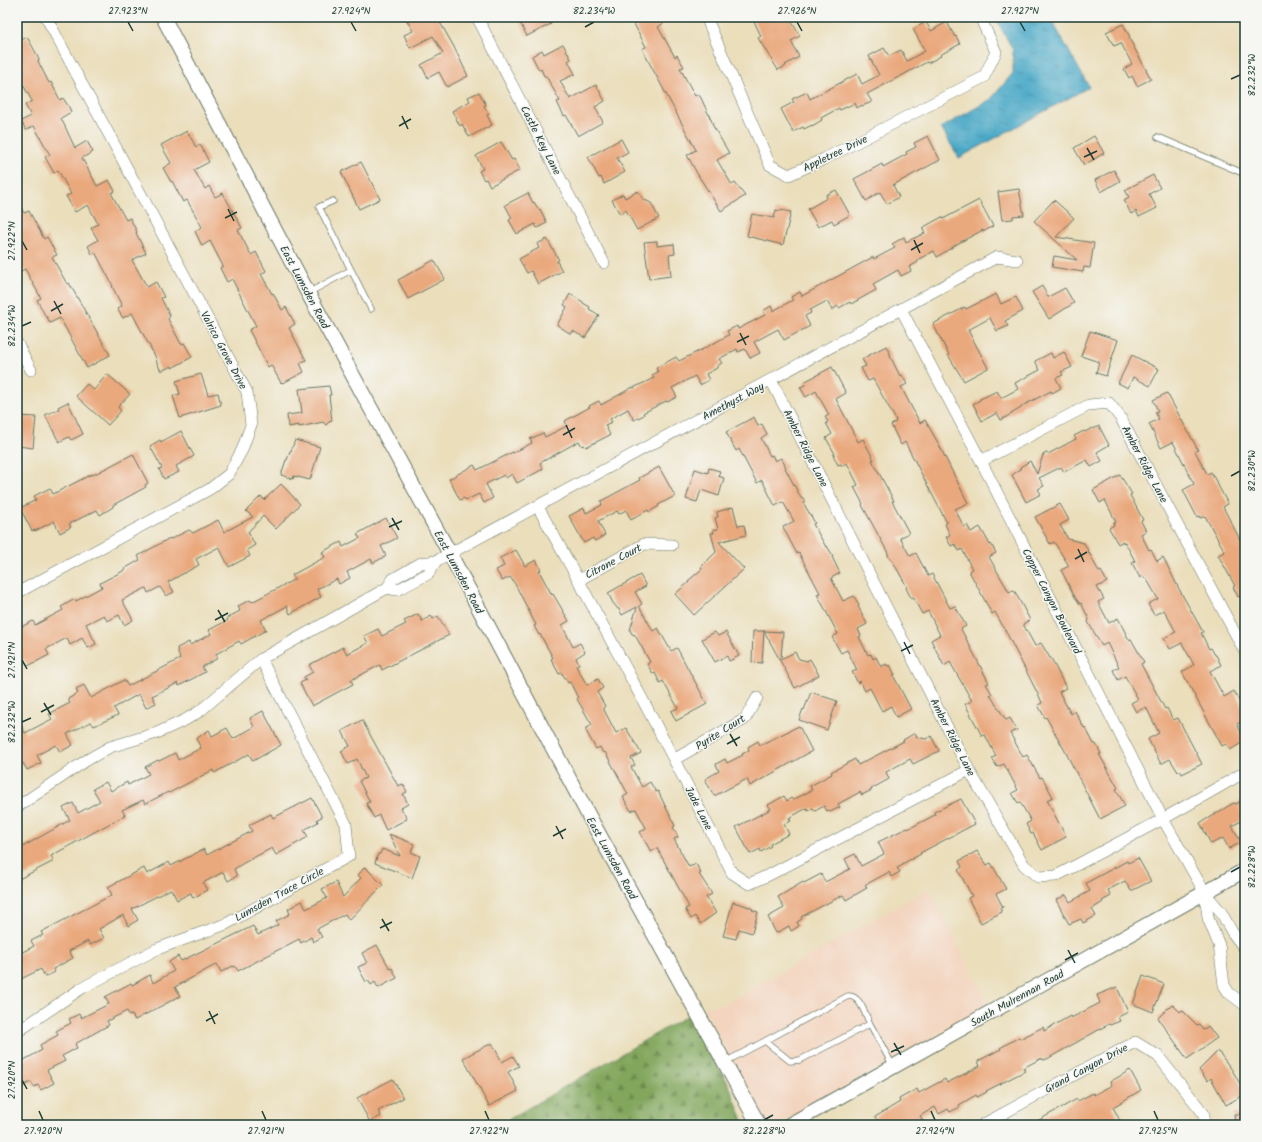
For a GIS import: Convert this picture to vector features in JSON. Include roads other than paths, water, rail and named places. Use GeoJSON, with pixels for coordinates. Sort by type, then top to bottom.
{"type":"FeatureCollection","features":[{"type":"Feature","properties":{"kind":"street","name":"Valrico Grove Drive"},"geometry":{"type":"LineString","coordinates":[[17,593],[210,489],[229,474],[242,450],[251,425],[247,392],[46,17]]}},
{"type":"Feature","properties":{"kind":"street","name":"East Lumsden Road"},"geometry":{"type":"LineString","coordinates":[[163,17],[308,293],[450,554],[590,818],[759,1125]]}},
{"type":"Feature","properties":{"kind":"street","name":"Castle Key Lane"},"geometry":{"type":"LineString","coordinates":[[477,17],[604,263]]}},
{"type":"Feature","properties":{"kind":"street","name":"Appletree Drive"},"geometry":{"type":"LineString","coordinates":[[706,17],[770,165],[789,176],[984,77],[996,52],[980,17]]}},
{"type":"Feature","properties":{"kind":"street","name":"Amethyst Way"},"geometry":{"type":"LineString","coordinates":[[450,554],[997,257],[1017,260]]}},
{"type":"Feature","properties":{"kind":"street","name":"Copper Canyon Boulevard"},"geometry":{"type":"LineString","coordinates":[[901,309],[981,461],[1163,819],[1205,893],[1221,912],[1232,932],[1245,949]]}},
{"type":"Feature","properties":{"kind":"street"},"geometry":{"type":"LineString","coordinates":[[17,343],[31,370]]}},
{"type":"Feature","properties":{"kind":"street","name":"Amber Ridge Lane"},"geometry":{"type":"LineString","coordinates":[[771,380],[969,770],[1024,865],[1038,878],[1056,876],[1163,819],[1245,772]]}},
{"type":"Feature","properties":{"kind":"street","name":"Amber Ridge Lane"},"geometry":{"type":"LineString","coordinates":[[981,461],[1089,405],[1109,403],[1120,417],[1245,652]]}},
{"type":"Feature","properties":{"kind":"street","name":"Jade Lane"},"geometry":{"type":"LineString","coordinates":[[538,507],[675,759],[732,873],[749,884],[771,874],[969,770]]}},
{"type":"Feature","properties":{"kind":"street","name":"Citrone Court"},"geometry":{"type":"LineString","coordinates":[[579,580],[644,544],[672,545]]}},
{"type":"Feature","properties":{"kind":"street"},"geometry":{"type":"LineString","coordinates":[[17,807],[87,760],[110,747],[157,733],[185,720],[200,711],[261,659],[387,588],[393,579],[421,563],[436,561],[450,554]]}},
{"type":"Feature","properties":{"kind":"street","name":"Lumsden Trace Circle"},"geometry":{"type":"LineString","coordinates":[[17,1032],[82,988],[157,949],[226,924],[349,856],[346,824],[261,659]]}},
{"type":"Feature","properties":{"kind":"street","name":"Pyrite Court"},"geometry":{"type":"LineString","coordinates":[[675,759],[745,719],[757,698]]}},
{"type":"Feature","properties":{"kind":"street","name":"South Mulrennan Road"},"geometry":{"type":"LineString","coordinates":[[789,1125],[1245,870]]}},
{"type":"Feature","properties":{"kind":"street","name":"Copper Canyon Boulevard"},"geometry":{"type":"LineString","coordinates":[[1205,893],[1208,918],[1219,945],[1224,985],[1229,993],[1245,1005]]}},
{"type":"Feature","properties":{"kind":"street","name":"Grand Canyon Drive"},"geometry":{"type":"LineString","coordinates":[[982,1125],[1135,1042],[1158,1056],[1204,1114],[1204,1125]]}},
{"type":"Feature","properties":{"kind":"lane"},"geometry":{"type":"LineString","coordinates":[[1158,137],[1245,174]]}},
{"type":"Feature","properties":{"kind":"lane"},"geometry":{"type":"LineString","coordinates":[[333,201],[319,207],[372,309]]}},
{"type":"Feature","properties":{"kind":"lane"},"geometry":{"type":"LineString","coordinates":[[308,293],[351,270]]}},
{"type":"Feature","properties":{"kind":"lane"},"geometry":{"type":"LineString","coordinates":[[725,1062],[765,1042],[848,996],[853,996],[857,999],[894,1066]]}},
{"type":"Feature","properties":{"kind":"lane"},"geometry":{"type":"LineString","coordinates":[[765,1042],[790,1061],[800,1060],[870,1024]]}},
{"type":"Feature","properties":{"kind":"water"},"geometry":{"type":"Polygon","coordinates":[[[995,17],[1050,17],[1089,87],[959,158],[941,128],[991,99],[1013,73],[1013,50],[995,17]]]}}]}
